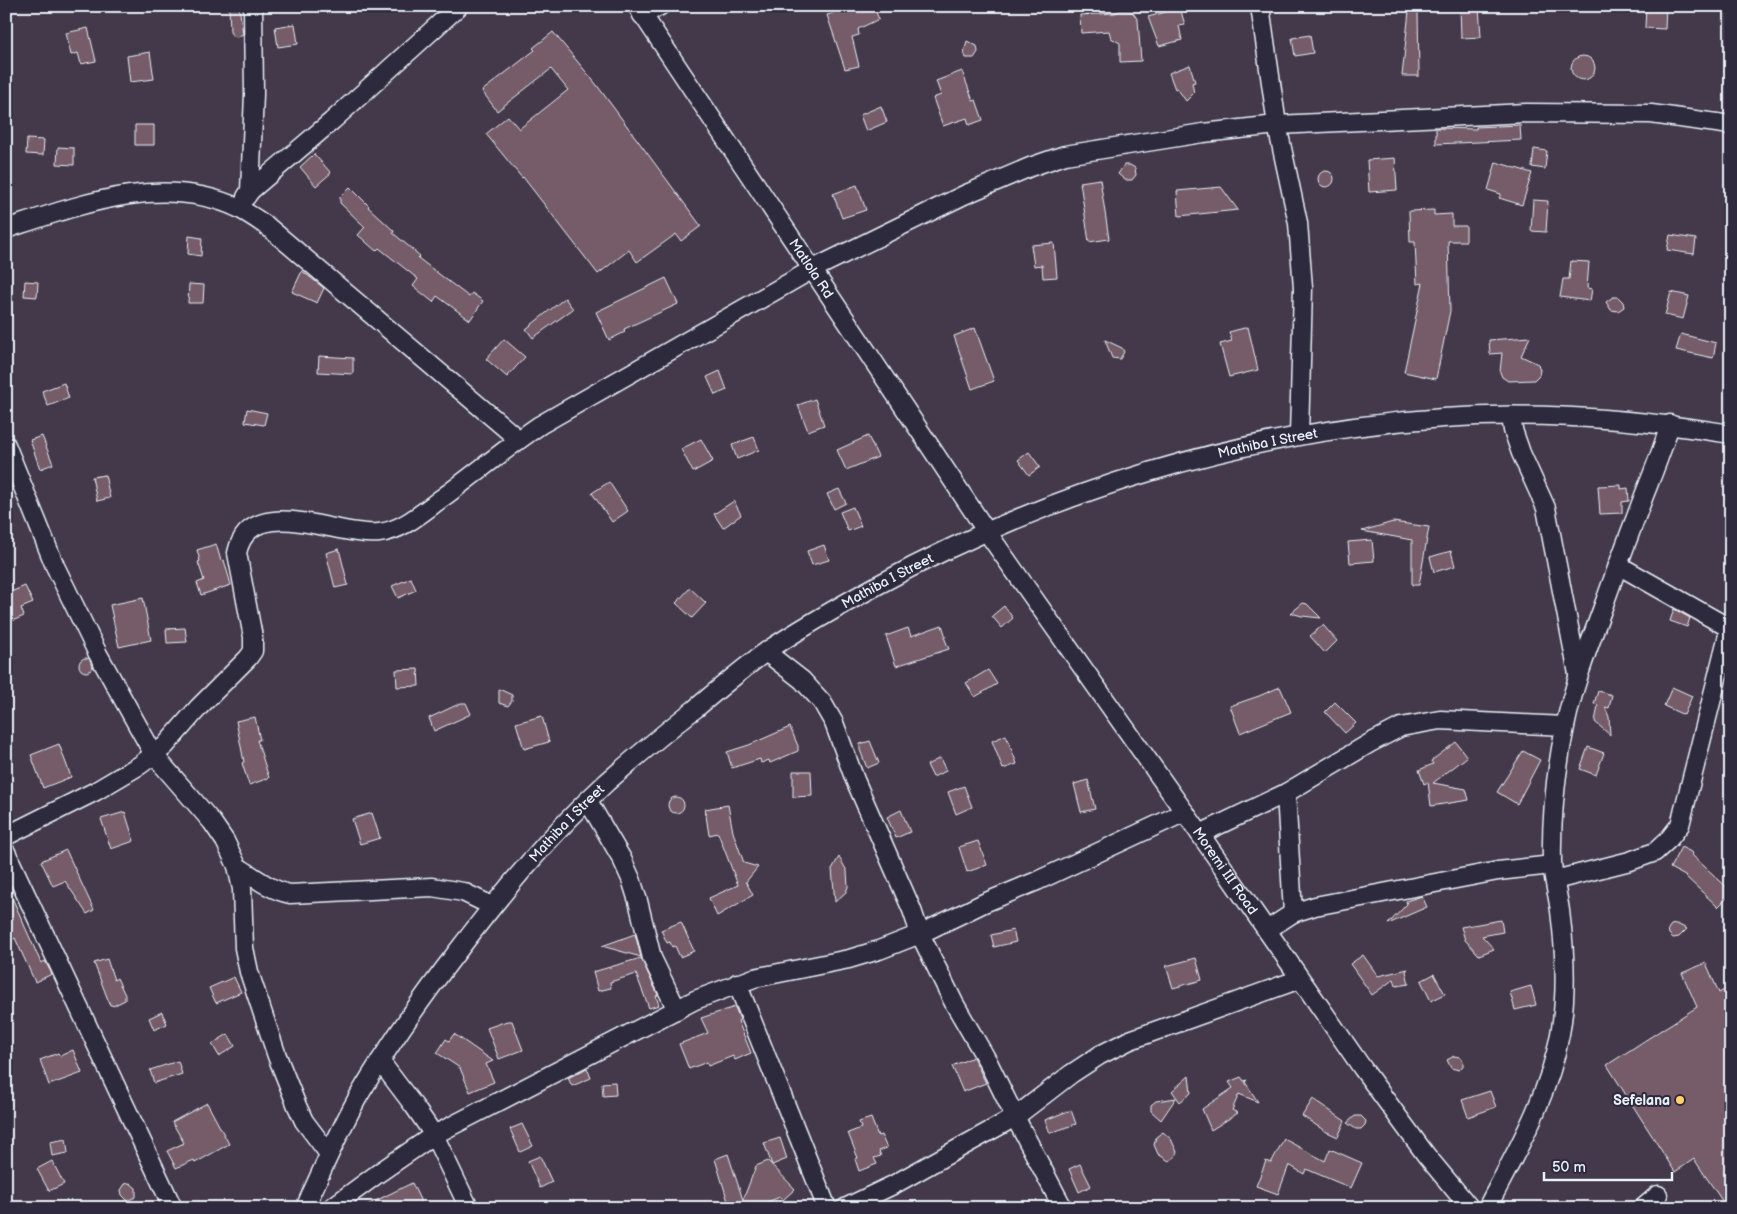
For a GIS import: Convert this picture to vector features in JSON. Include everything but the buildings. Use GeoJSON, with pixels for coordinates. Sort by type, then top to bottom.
{"type":"FeatureCollection","features":[{"type":"Feature","properties":{"kind":"street"},"geometry":{"type":"LineString","coordinates":[[250,191],[254,94],[252,6]]}},
{"type":"Feature","properties":{"kind":"street"},"geometry":{"type":"LineString","coordinates":[[237,208],[250,191],[332,121],[460,6]]}},
{"type":"Feature","properties":{"kind":"street"},"geometry":{"type":"LineString","coordinates":[[639,11],[660,6]]}},
{"type":"Feature","properties":{"kind":"street"},"geometry":{"type":"LineString","coordinates":[[1260,6],[1277,125],[1298,223],[1303,288],[1298,436]]}},
{"type":"Feature","properties":{"kind":"street","name":"Matlola Rd"},"geometry":{"type":"LineString","coordinates":[[639,11],[813,269],[986,532]]}},
{"type":"Feature","properties":{"kind":"street"},"geometry":{"type":"LineString","coordinates":[[6,836],[113,782],[154,755],[165,746],[199,707],[248,658],[253,651],[253,637],[237,553],[240,540],[248,530],[260,524],[296,521],[367,533],[388,532],[417,517],[540,425],[813,269],[964,195],[1030,167],[1065,155],[1203,133],[1277,125],[1526,113],[1651,114],[1731,124]]}},
{"type":"Feature","properties":{"kind":"street"},"geometry":{"type":"LineString","coordinates":[[6,229],[93,201],[157,192],[178,193],[206,198],[237,208],[267,226],[518,440]]}},
{"type":"Feature","properties":{"kind":"street"},"geometry":{"type":"LineString","coordinates":[[1511,416],[1521,453],[1546,508],[1579,677]]}},
{"type":"Feature","properties":{"kind":"street","name":"Mathiba I Street"},"geometry":{"type":"LineString","coordinates":[[305,1208],[328,1154],[356,1101],[408,1018],[492,906],[536,854],[588,801],[670,728],[766,652],[892,577],[986,532],[1108,485],[1187,462],[1298,436],[1390,422],[1511,416],[1614,419],[1670,424],[1731,434]]}},
{"type":"Feature","properties":{"kind":"street"},"geometry":{"type":"LineString","coordinates":[[1487,1208],[1543,1095],[1560,1033],[1563,1009],[1563,946],[1554,872],[1552,829],[1565,726],[1579,677],[1618,564],[1670,424]]}},
{"type":"Feature","properties":{"kind":"street"},"geometry":{"type":"LineString","coordinates":[[6,444],[55,566],[98,654],[154,755],[212,822],[225,841],[237,866],[242,889],[244,948],[249,972],[296,1106],[304,1121],[328,1154]]}},
{"type":"Feature","properties":{"kind":"street","name":"Moremi III Road"},"geometry":{"type":"LineString","coordinates":[[986,532],[1200,834],[1363,1069],[1426,1155],[1470,1208]]}},
{"type":"Feature","properties":{"kind":"street"},"geometry":{"type":"LineString","coordinates":[[1266,930],[1293,913],[1336,902],[1498,870],[1554,872],[1630,861],[1655,852],[1669,839],[1680,825],[1730,627],[1618,564]]}},
{"type":"Feature","properties":{"kind":"street"},"geometry":{"type":"LineString","coordinates":[[766,652],[802,680],[822,702],[834,723],[855,780],[912,910],[920,934],[1063,1208]]}},
{"type":"Feature","properties":{"kind":"street"},"geometry":{"type":"LineString","coordinates":[[1200,834],[1286,793],[1370,743],[1401,727],[1440,720],[1565,726]]}},
{"type":"Feature","properties":{"kind":"street"},"geometry":{"type":"LineString","coordinates":[[1286,793],[1293,913]]}},
{"type":"Feature","properties":{"kind":"street"},"geometry":{"type":"LineString","coordinates":[[588,801],[622,859],[631,880],[652,958],[677,1010]]}},
{"type":"Feature","properties":{"kind":"street"},"geometry":{"type":"LineString","coordinates":[[332,1208],[434,1135],[695,1000],[754,978],[849,959],[879,950],[920,934],[984,903],[1038,881],[1184,812]]}},
{"type":"Feature","properties":{"kind":"street"},"geometry":{"type":"LineString","coordinates":[[6,852],[173,1208]]}},
{"type":"Feature","properties":{"kind":"street"},"geometry":{"type":"LineString","coordinates":[[237,866],[280,892],[290,894],[432,887],[463,892],[492,906]]}},
{"type":"Feature","properties":{"kind":"street"},"geometry":{"type":"LineString","coordinates":[[845,1208],[1015,1117],[1071,1074],[1100,1055],[1130,1040],[1300,979]]}},
{"type":"Feature","properties":{"kind":"street"},"geometry":{"type":"LineString","coordinates":[[737,983],[828,1208]]}},
{"type":"Feature","properties":{"kind":"street"},"geometry":{"type":"LineString","coordinates":[[380,1061],[434,1135],[469,1208]]}},
{"type":"Feature","properties":{"kind":"street"},"geometry":{"type":"LineString","coordinates":[[1643,1208],[1658,1195]]}},
{"type":"Feature","properties":{"kind":"place","name":"Sefelana"},"geometry":{"type":"Point","coordinates":[1680,1100]}}]}
